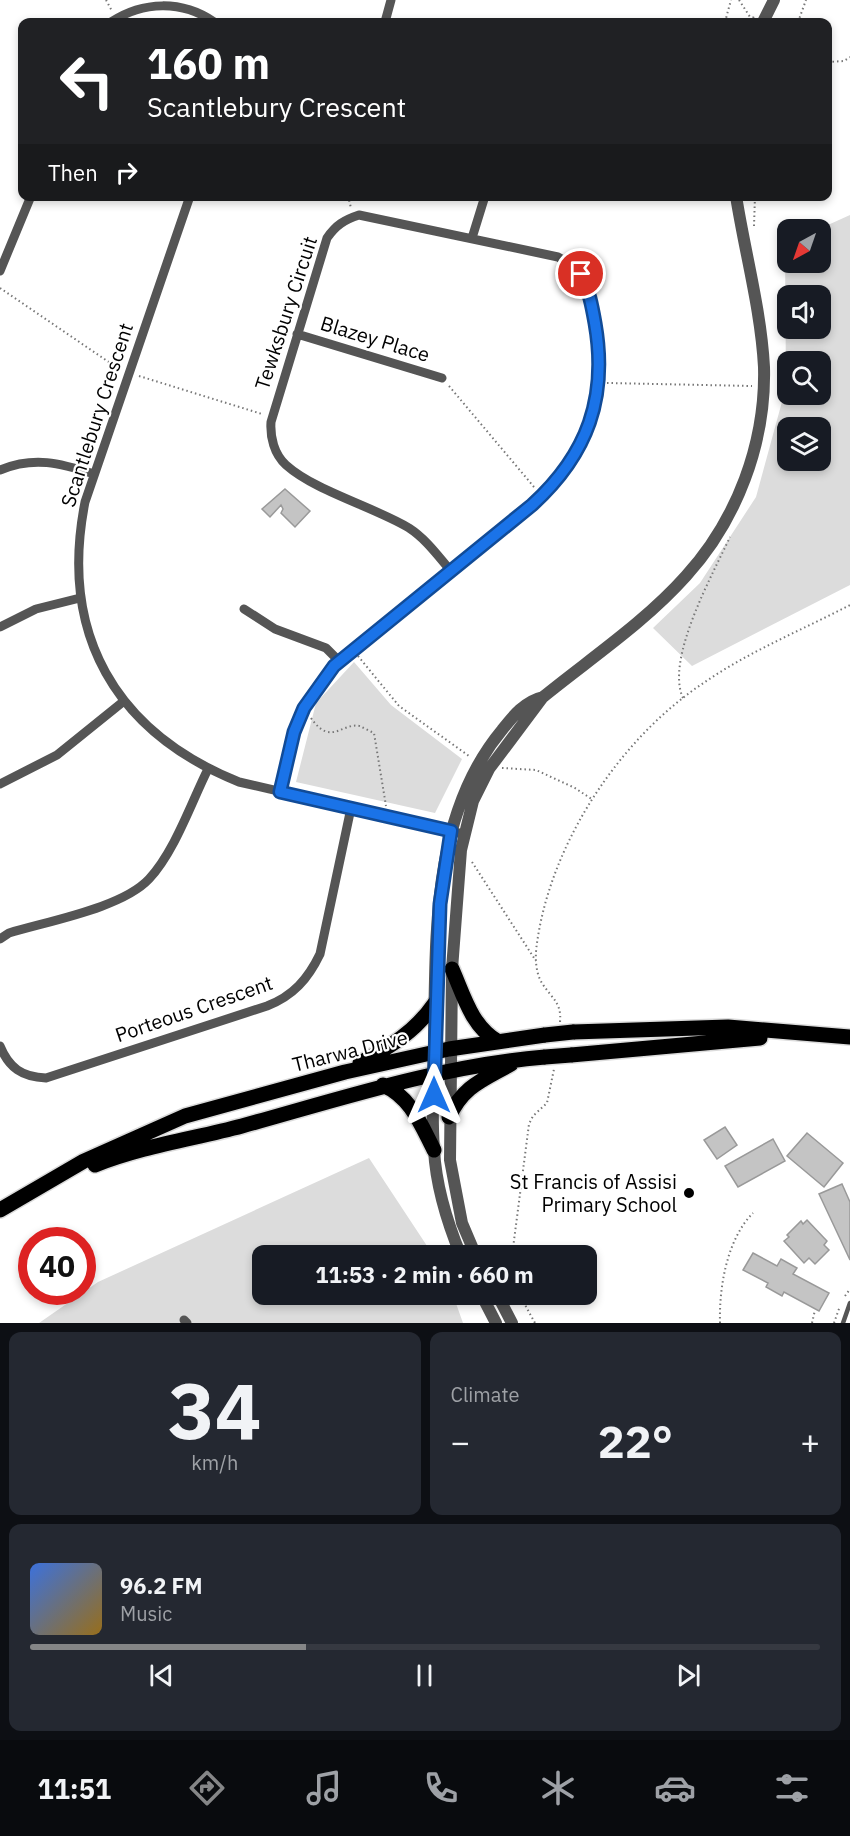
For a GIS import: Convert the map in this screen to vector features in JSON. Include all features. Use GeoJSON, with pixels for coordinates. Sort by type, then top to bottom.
{"type":"FeatureCollection","features":[{"type":"Feature","properties":{"kind":"main road"},"geometry":{"type":"LineString","coordinates":[[452,969],[475,1021],[484,1033],[497,1041]]}},
{"type":"Feature","properties":{"kind":"main road"},"geometry":{"type":"LineString","coordinates":[[345,1072],[402,1040],[424,1020],[435,1003]]}},
{"type":"Feature","properties":{"kind":"main road","name":"Tharwa Drive"},"geometry":{"type":"LineString","coordinates":[[0,1210],[129,1138],[185,1116],[345,1072],[442,1050],[545,1035],[566,1028],[728,1027],[850,1037]]}},
{"type":"Feature","properties":{"kind":"main road","name":"Tharwa Drive"},"geometry":{"type":"LineString","coordinates":[[48,1182],[139,1150],[239,1127],[383,1085],[449,1070],[519,1059],[550,1059],[730,1039],[823,1036]]}},
{"type":"Feature","properties":{"kind":"main road"},"geometry":{"type":"LineString","coordinates":[[449,1117],[457,1099],[467,1090],[519,1059]]}},
{"type":"Feature","properties":{"kind":"main road"},"geometry":{"type":"LineString","coordinates":[[383,1085],[397,1091],[405,1099],[434,1150]]}},
{"type":"Feature","properties":{"kind":"street"},"geometry":{"type":"LineString","coordinates":[[386,18],[391,0]]}},
{"type":"Feature","properties":{"kind":"street"},"geometry":{"type":"LineString","coordinates":[[759,18],[774,0]]}},
{"type":"Feature","properties":{"kind":"street"},"geometry":{"type":"LineString","coordinates":[[118,18],[134,9],[164,4],[193,10],[207,18]]}},
{"type":"Feature","properties":{"kind":"street"},"geometry":{"type":"LineString","coordinates":[[0,271],[29,201]]}},
{"type":"Feature","properties":{"kind":"street","name":"Scantlebury Crescent"},"geometry":{"type":"LineString","coordinates":[[188,201],[94,474],[79,534],[77,566],[80,598],[96,652],[124,700],[162,740],[208,769],[239,782],[464,834]]}},
{"type":"Feature","properties":{"kind":"street"},"geometry":{"type":"LineString","coordinates":[[472,238],[483,201]]}},
{"type":"Feature","properties":{"kind":"street"},"geometry":{"type":"LineString","coordinates":[[471,1245],[462,1223],[454,1191],[450,1160],[449,1070],[442,1050],[435,1003],[440,904],[451,831],[463,793],[487,760],[538,708],[543,697],[657,604],[685,578],[720,532],[745,480],[760,424],[764,367],[760,329],[737,201]]}},
{"type":"Feature","properties":{"kind":"street","name":"Tewksbury Circuit"},"geometry":{"type":"LineString","coordinates":[[280,792],[294,732],[305,706],[339,661],[451,571],[532,505],[564,472],[584,438],[599,381],[599,346],[590,294],[581,274],[571,264],[558,257],[373,216],[359,215],[346,219],[335,227],[327,238],[271,422],[273,446],[280,459],[298,474],[410,528],[427,542],[451,571]]}},
{"type":"Feature","properties":{"kind":"street","name":"Blazey Place"},"geometry":{"type":"LineString","coordinates":[[297,334],[442,378]]}},
{"type":"Feature","properties":{"kind":"street"},"geometry":{"type":"LineString","coordinates":[[0,470],[16,463],[46,460],[94,474]]}},
{"type":"Feature","properties":{"kind":"street"},"geometry":{"type":"LineString","coordinates":[[0,627],[36,609],[80,598]]}},
{"type":"Feature","properties":{"kind":"street"},"geometry":{"type":"LineString","coordinates":[[244,609],[275,629],[326,648],[339,661]]}},
{"type":"Feature","properties":{"kind":"street"},"geometry":{"type":"LineString","coordinates":[[0,784],[57,755],[124,700]]}},
{"type":"Feature","properties":{"kind":"street"},"geometry":{"type":"LineString","coordinates":[[457,1245],[444,1208],[434,1150],[434,1073],[442,1050],[464,834],[487,760]]}},
{"type":"Feature","properties":{"kind":"street"},"geometry":{"type":"LineString","coordinates":[[0,939],[9,933],[116,901],[142,885],[163,861],[208,769]]}},
{"type":"Feature","properties":{"kind":"street","name":"Porteous Crescent"},"geometry":{"type":"LineString","coordinates":[[0,1046],[5,1058],[14,1069],[32,1078],[46,1078],[267,1006],[292,993],[312,972],[320,954],[351,808]]}},
{"type":"Feature","properties":{"kind":"street"},"geometry":{"type":"LineString","coordinates":[[487,1305],[496,1323]]}},
{"type":"Feature","properties":{"kind":"street"},"geometry":{"type":"LineString","coordinates":[[503,1305],[512,1323]]}},
{"type":"Feature","properties":{"kind":"lane"},"geometry":{"type":"LineString","coordinates":[[843,1323],[850,1304]]}},
{"type":"Feature","properties":{"kind":"path"},"geometry":{"type":"LineString","coordinates":[[106,0],[112,12]]}},
{"type":"Feature","properties":{"kind":"path"},"geometry":{"type":"LineString","coordinates":[[726,18],[731,0]]}},
{"type":"Feature","properties":{"kind":"path"},"geometry":{"type":"LineString","coordinates":[[739,0],[755,18]]}},
{"type":"Feature","properties":{"kind":"path"},"geometry":{"type":"LineString","coordinates":[[799,18],[806,0]]}},
{"type":"Feature","properties":{"kind":"path"},"geometry":{"type":"LineString","coordinates":[[832,62],[844,61],[850,57]]}},
{"type":"Feature","properties":{"kind":"path"},"geometry":{"type":"LineString","coordinates":[[349,201],[352,211]]}},
{"type":"Feature","properties":{"kind":"path"},"geometry":{"type":"LineString","coordinates":[[754,226],[755,201]]}},
{"type":"Feature","properties":{"kind":"path"},"geometry":{"type":"LineString","coordinates":[[442,378],[538,492]]}},
{"type":"Feature","properties":{"kind":"path"},"geometry":{"type":"LineString","coordinates":[[599,381],[704,387],[752,386],[752,395]]}},
{"type":"Feature","properties":{"kind":"path"},"geometry":{"type":"LineString","coordinates":[[683,698],[679,682],[686,640],[695,610],[730,537]]}},
{"type":"Feature","properties":{"kind":"path"},"geometry":{"type":"LineString","coordinates":[[566,1028],[560,1008],[542,983],[536,960],[537,943],[549,895],[565,849],[593,800],[626,753],[683,698],[731,666],[850,605]]}},
{"type":"Feature","properties":{"kind":"path"},"geometry":{"type":"LineString","coordinates":[[353,650],[399,706],[451,745],[472,758],[476,753],[510,771],[536,770],[575,788],[593,800]]}},
{"type":"Feature","properties":{"kind":"path"},"geometry":{"type":"LineString","coordinates":[[305,706],[310,709],[312,720],[320,728],[330,732],[360,726],[374,733],[387,810],[385,816]]}},
{"type":"Feature","properties":{"kind":"path"},"geometry":{"type":"LineString","coordinates":[[461,856],[467,856],[472,862],[536,960]]}},
{"type":"Feature","properties":{"kind":"path"},"geometry":{"type":"LineString","coordinates":[[513,1245],[529,1124],[550,1095],[550,1059]]}},
{"type":"Feature","properties":{"kind":"path"},"geometry":{"type":"LineString","coordinates":[[720,1323],[719,1305],[731,1252],[737,1234],[753,1213]]}},
{"type":"Feature","properties":{"kind":"path"},"geometry":{"type":"LineString","coordinates":[[525,1305],[535,1323]]}},
{"type":"Feature","properties":{"kind":"path"},"geometry":{"type":"LineString","coordinates":[[812,1323],[815,1310]]}},
{"type":"Feature","properties":{"kind":"shaded area"},"geometry":{"type":"Polygon","coordinates":[[[850,215],[850,585],[692,666],[653,628],[700,583],[756,497],[777,420],[777,471],[831,471],[831,417],[778,417],[781,405],[831,405],[831,351],[786,351],[786,339],[831,339],[831,285],[785,285],[785,273],[831,273],[831,224],[850,215]]]}},
{"type":"Feature","properties":{"kind":"shaded area"},"geometry":{"type":"Polygon","coordinates":[[[354,662],[391,705],[462,759],[435,813],[296,782],[316,703],[354,662]]]}},
{"type":"Feature","properties":{"kind":"shaded area"},"geometry":{"type":"Polygon","coordinates":[[[369,1158],[426,1245],[252,1245],[252,1305],[457,1305],[463,1323],[39,1323],[65,1305],[96,1305],[96,1283],[369,1158]]]}},
{"type":"Feature","properties":{"kind":"building"},"geometry":{"type":"Polygon","coordinates":[[[285,489],[310,511],[295,527],[281,513],[283,509],[281,505],[270,517],[262,509],[285,489]]]}},
{"type":"Feature","properties":{"kind":"building"},"geometry":{"type":"Polygon","coordinates":[[[725,1127],[737,1145],[717,1159],[704,1140],[725,1127]]]}},
{"type":"Feature","properties":{"kind":"building"},"geometry":{"type":"Polygon","coordinates":[[[807,1133],[843,1163],[824,1187],[787,1156],[807,1133]]]}},
{"type":"Feature","properties":{"kind":"building"},"geometry":{"type":"Polygon","coordinates":[[[773,1139],[785,1161],[738,1187],[725,1166],[773,1139]]]}},
{"type":"Feature","properties":{"kind":"building"},"geometry":{"type":"Polygon","coordinates":[[[842,1184],[850,1202],[850,1260],[819,1194],[842,1184]]]}},
{"type":"Feature","properties":{"kind":"building"},"geometry":{"type":"Polygon","coordinates":[[[807,1220],[827,1241],[824,1245],[829,1250],[815,1264],[809,1258],[804,1263],[784,1241],[801,1221],[803,1224],[807,1220]]]}},
{"type":"Feature","properties":{"kind":"building"},"geometry":{"type":"Polygon","coordinates":[[[753,1253],[777,1266],[781,1259],[797,1268],[793,1274],[829,1293],[819,1311],[784,1292],[782,1296],[766,1287],[768,1283],[743,1270],[753,1253]]]}},
{"type":"Feature","properties":{"kind":"place","name":"St Francis of Assisi Primary School"},"geometry":{"type":"Point","coordinates":[689,1193]}},
{"type":"Feature","properties":{"kind":"route"},"geometry":{"type":"LineString","coordinates":[[434,1095],[435,1003],[440,904],[451,831],[280,792],[294,732],[304,708],[334,666],[532,505],[551,488],[575,456],[591,418],[599,375],[599,346],[590,294],[581,274]]}}]}
